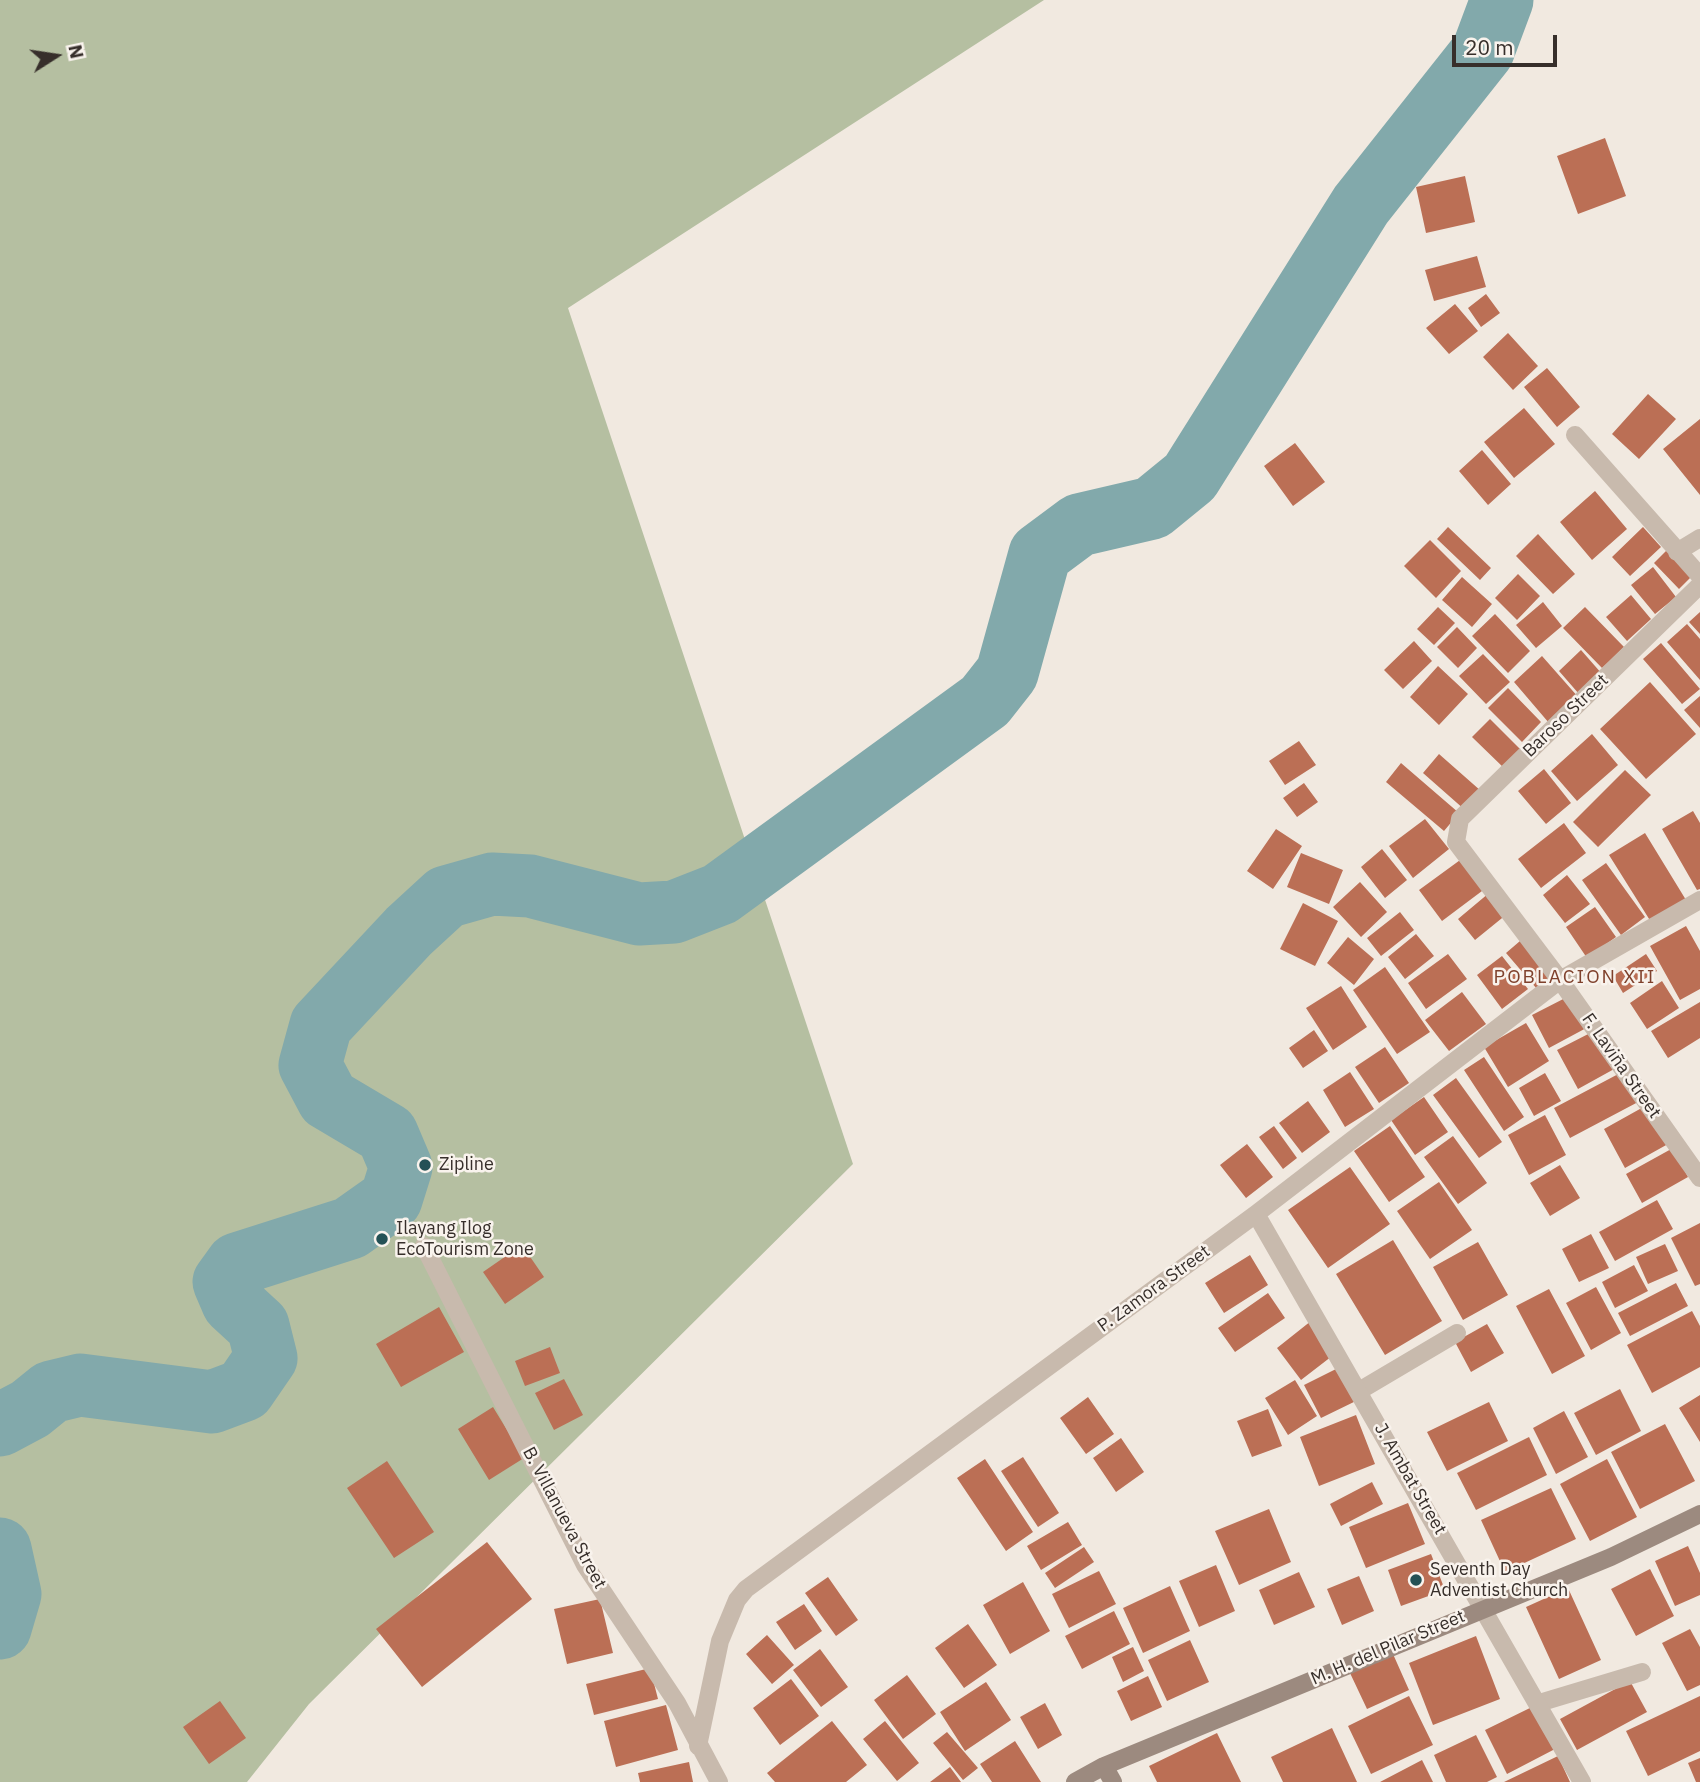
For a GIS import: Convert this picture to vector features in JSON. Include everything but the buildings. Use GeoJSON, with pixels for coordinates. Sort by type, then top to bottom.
{"type":"FeatureCollection","features":[{"type":"Feature","properties":{"kind":"street"},"geometry":{"type":"LineString","coordinates":[[1575,435],[1700,576]]}},
{"type":"Feature","properties":{"kind":"street"},"geometry":{"type":"LineString","coordinates":[[1677,552],[1700,538]]}},
{"type":"Feature","properties":{"kind":"street","name":"Baroso Street"},"geometry":{"type":"LineString","coordinates":[[1463,855],[1456,842],[1460,819],[1700,585]]}},
{"type":"Feature","properties":{"kind":"street","name":"F. Laviña Street"},"geometry":{"type":"LineString","coordinates":[[1463,855],[1560,980],[1700,1178]]}},
{"type":"Feature","properties":{"kind":"street","name":"P. Zamora Street"},"geometry":{"type":"LineString","coordinates":[[698,1746],[720,1641],[737,1600],[746,1589],[1256,1214],[1560,980],[1700,900]]}},
{"type":"Feature","properties":{"kind":"street","name":"J. Ambat Street"},"geometry":{"type":"LineString","coordinates":[[1256,1214],[1484,1607],[1582,1782]]}},
{"type":"Feature","properties":{"kind":"street","name":"B. Villanueva Street"},"geometry":{"type":"LineString","coordinates":[[424,1246],[585,1565],[677,1703],[719,1782]]}},
{"type":"Feature","properties":{"kind":"street"},"geometry":{"type":"LineString","coordinates":[[1359,1391],[1457,1332]]}},
{"type":"Feature","properties":{"kind":"street","name":"M. H. del Pilar Street"},"geometry":{"type":"LineString","coordinates":[[1075,1782],[1108,1774],[1484,1607],[1611,1557],[1700,1514]]}},
{"type":"Feature","properties":{"kind":"street"},"geometry":{"type":"LineString","coordinates":[[1539,1703],[1642,1672]]}},
{"type":"Feature","properties":{"kind":"green space"},"geometry":{"type":"Polygon","coordinates":[[[0,0],[1044,0],[568,308],[853,1164],[309,1704],[247,1782],[0,1782],[0,0]]]}},
{"type":"Feature","properties":{"kind":"waterway"},"geometry":{"type":"LineString","coordinates":[[0,1425],[30,1409],[51,1392],[80,1385],[212,1402],[244,1390],[266,1358],[258,1326],[233,1303],[224,1282],[237,1264],[350,1228],[391,1199],[401,1167],[387,1134],[328,1099],[310,1065],[321,1025],[409,931],[446,897],[492,884],[530,886],[639,914],[674,912],[720,894],[985,701],[1007,673],[1040,554],[1079,525],[1152,508],[1190,477],[1361,205],[1483,51],[1502,0]]}},
{"type":"Feature","properties":{"kind":"waterway"},"geometry":{"type":"LineString","coordinates":[[0,1549],[10,1594],[0,1628]]}},
{"type":"Feature","properties":{"kind":"place","name":"Zipline"},"geometry":{"type":"Point","coordinates":[425,1165]}},
{"type":"Feature","properties":{"kind":"place","name":"Ilayang Ilog EcoTourism Zone"},"geometry":{"type":"Point","coordinates":[382,1239]}},
{"type":"Feature","properties":{"kind":"place","name":"Seventh Day Adventist Church"},"geometry":{"type":"Point","coordinates":[1416,1580]}},
{"type":"Feature","properties":{"kind":"district","name":"POBLACION XII"},"geometry":{"type":"Point","coordinates":[1575,978]}}]}
